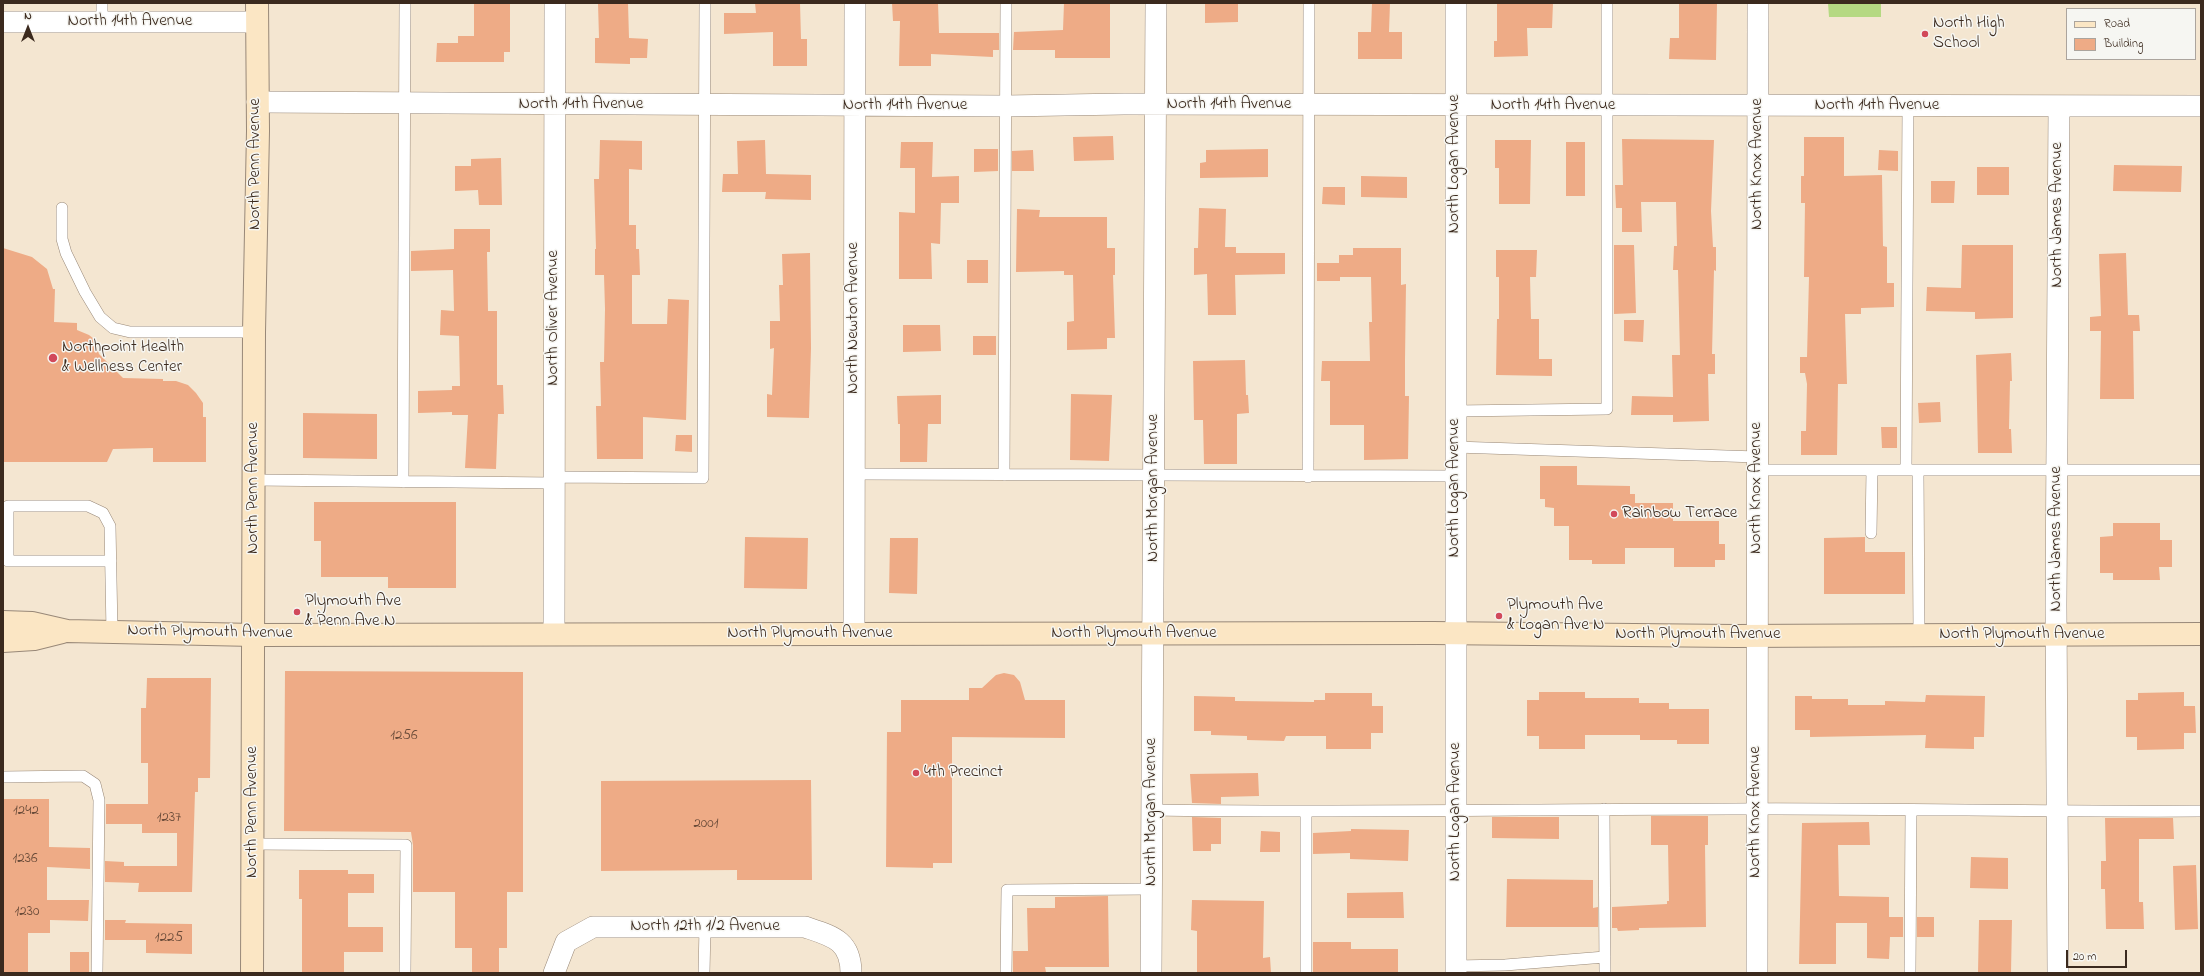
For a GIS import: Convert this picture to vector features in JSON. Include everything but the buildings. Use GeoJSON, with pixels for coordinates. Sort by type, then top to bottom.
{"type":"FeatureCollection","features":[{"type":"Feature","properties":{"kind":"main road","name":"North Penn Avenue"},"geometry":{"type":"LineString","coordinates":[[252,973],[254,332],[257,12]]}},
{"type":"Feature","properties":{"kind":"main road","name":"North Plymouth Avenue"},"geometry":{"type":"LineString","coordinates":[[3,622],[32,623],[67,631],[254,635],[1455,633],[1756,636],[2201,634]]}},
{"type":"Feature","properties":{"kind":"main road","name":"North Plymouth Avenue"},"geometry":{"type":"LineString","coordinates":[[3,641],[34,639],[67,631]]}},
{"type":"Feature","properties":{"kind":"street","name":"North Oliver Avenue"},"geometry":{"type":"LineString","coordinates":[[554,634],[555,3]]}},
{"type":"Feature","properties":{"kind":"street","name":"North Newton Avenue"},"geometry":{"type":"LineString","coordinates":[[854,634],[855,3]]}},
{"type":"Feature","properties":{"kind":"street","name":"North Morgan Avenue"},"geometry":{"type":"LineString","coordinates":[[1152,973],[1156,3]]}},
{"type":"Feature","properties":{"kind":"street","name":"North Logan Avenue"},"geometry":{"type":"LineString","coordinates":[[1456,3],[1456,969]]}},
{"type":"Feature","properties":{"kind":"street","name":"North Knox Avenue"},"geometry":{"type":"LineString","coordinates":[[1756,973],[1758,3]]}},
{"type":"Feature","properties":{"kind":"street","name":"North 14th Avenue"},"geometry":{"type":"LineString","coordinates":[[3,22],[102,12],[257,12]]}},
{"type":"Feature","properties":{"kind":"street","name":"North 14th Avenue"},"geometry":{"type":"LineString","coordinates":[[257,102],[555,105],[1006,106],[1155,104],[1455,106],[2201,106]]}},
{"type":"Feature","properties":{"kind":"street","name":"North James Avenue"},"geometry":{"type":"LineString","coordinates":[[2058,973],[2056,634],[2059,106]]}},
{"type":"Feature","properties":{"kind":"street","name":"North 12th 1/2 Avenue"},"geometry":{"type":"LineString","coordinates":[[554,973],[566,942],[593,927],[805,927],[833,936],[843,944],[850,955],[851,973]]}},
{"type":"Feature","properties":{"kind":"lane"},"geometry":{"type":"LineString","coordinates":[[403,482],[405,3]]}},
{"type":"Feature","properties":{"kind":"lane"},"geometry":{"type":"LineString","coordinates":[[254,480],[403,482],[703,478],[705,3]]}},
{"type":"Feature","properties":{"kind":"lane"},"geometry":{"type":"LineString","coordinates":[[1004,475],[1006,3]]}},
{"type":"Feature","properties":{"kind":"lane"},"geometry":{"type":"LineString","coordinates":[[1308,477],[1310,105],[1309,3]]}},
{"type":"Feature","properties":{"kind":"lane"},"geometry":{"type":"LineString","coordinates":[[1455,411],[1607,409],[1607,3]]}},
{"type":"Feature","properties":{"kind":"lane"},"geometry":{"type":"LineString","coordinates":[[1906,470],[1908,106]]}},
{"type":"Feature","properties":{"kind":"lane"},"geometry":{"type":"LineString","coordinates":[[62,208],[62,239],[66,253],[100,317],[113,328],[130,332],[254,332]]}},
{"type":"Feature","properties":{"kind":"lane"},"geometry":{"type":"LineString","coordinates":[[1455,447],[1872,470],[2201,470]]}},
{"type":"Feature","properties":{"kind":"lane"},"geometry":{"type":"LineString","coordinates":[[1872,470],[1872,533]]}},
{"type":"Feature","properties":{"kind":"lane"},"geometry":{"type":"LineString","coordinates":[[1918,470],[1919,635]]}},
{"type":"Feature","properties":{"kind":"lane"},"geometry":{"type":"LineString","coordinates":[[854,474],[1308,477],[1455,476]]}},
{"type":"Feature","properties":{"kind":"lane"},"geometry":{"type":"LineString","coordinates":[[111,561],[8,561],[8,506],[88,506],[103,513],[110,526],[111,561],[112,632]]}},
{"type":"Feature","properties":{"kind":"lane"},"geometry":{"type":"LineString","coordinates":[[3,777],[83,776],[95,784],[99,800],[97,973]]}},
{"type":"Feature","properties":{"kind":"lane"},"geometry":{"type":"LineString","coordinates":[[1152,810],[1306,812],[1455,809],[1756,809],[2057,812],[2201,811]]}},
{"type":"Feature","properties":{"kind":"lane"},"geometry":{"type":"LineString","coordinates":[[1604,809],[1605,973]]}},
{"type":"Feature","properties":{"kind":"lane"},"geometry":{"type":"LineString","coordinates":[[1910,973],[1911,811]]}},
{"type":"Feature","properties":{"kind":"lane"},"geometry":{"type":"LineString","coordinates":[[1306,812],[1306,973]]}},
{"type":"Feature","properties":{"kind":"lane"},"geometry":{"type":"LineString","coordinates":[[252,844],[406,845],[405,973]]}},
{"type":"Feature","properties":{"kind":"lane"},"geometry":{"type":"LineString","coordinates":[[1006,973],[1006,890],[1152,889]]}},
{"type":"Feature","properties":{"kind":"lane"},"geometry":{"type":"LineString","coordinates":[[704,973],[705,927]]}},
{"type":"Feature","properties":{"kind":"lane"},"geometry":{"type":"LineString","coordinates":[[1456,969],[1605,957]]}},
{"type":"Feature","properties":{"kind":"green space"},"geometry":{"type":"Polygon","coordinates":[[[1828,3],[1881,3],[1881,17],[1829,17],[1828,3]]]}},
{"type":"Feature","properties":{"kind":"place","name":"North High School"},"geometry":{"type":"Point","coordinates":[1925,34]}},
{"type":"Feature","properties":{"kind":"place","name":"Northpoint Health & Wellness Center"},"geometry":{"type":"Point","coordinates":[53,358]}},
{"type":"Feature","properties":{"kind":"place","name":"Rainbow Terrace"},"geometry":{"type":"Point","coordinates":[1614,514]}},
{"type":"Feature","properties":{"kind":"place","name":"Plymouth Ave & Penn Ave N"},"geometry":{"type":"Point","coordinates":[297,612]}},
{"type":"Feature","properties":{"kind":"place","name":"Plymouth Ave & Logan Ave N"},"geometry":{"type":"Point","coordinates":[1499,616]}},
{"type":"Feature","properties":{"kind":"place","name":"4th Precinct"},"geometry":{"type":"Point","coordinates":[916,773]}}]}
